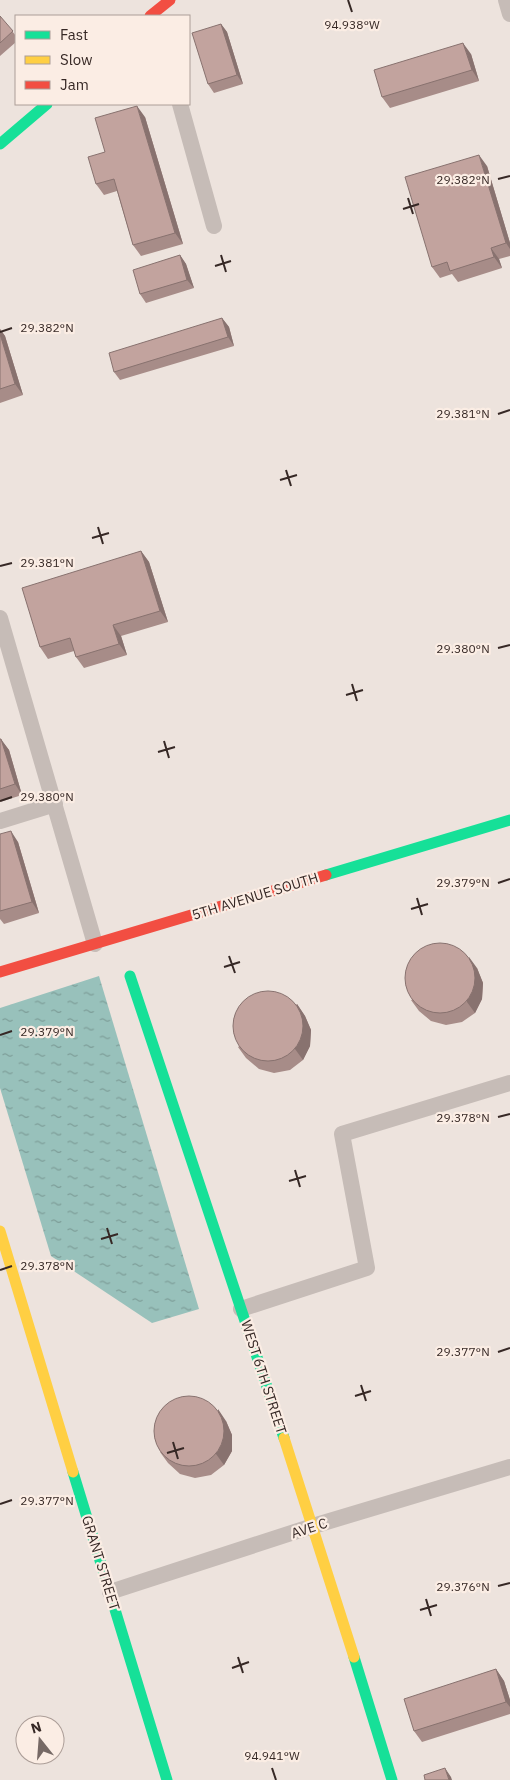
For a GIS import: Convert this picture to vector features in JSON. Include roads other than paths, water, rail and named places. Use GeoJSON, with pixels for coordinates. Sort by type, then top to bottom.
{"type":"FeatureCollection","features":[{"type":"Feature","properties":{"kind":"street"},"geometry":{"type":"LineString","coordinates":[[154,15],[170,0]]}},
{"type":"Feature","properties":{"kind":"street"},"geometry":{"type":"LineString","coordinates":[[506,0],[510,14]]}},
{"type":"Feature","properties":{"kind":"street"},"geometry":{"type":"LineString","coordinates":[[0,144],[46,105]]}},
{"type":"Feature","properties":{"kind":"street"},"geometry":{"type":"LineString","coordinates":[[180,105],[214,226]]}},
{"type":"Feature","properties":{"kind":"street"},"geometry":{"type":"LineString","coordinates":[[0,618],[95,944]]}},
{"type":"Feature","properties":{"kind":"street"},"geometry":{"type":"LineString","coordinates":[[0,821],[55,804]]}},
{"type":"Feature","properties":{"kind":"street","name":"5TH AVENUE SOUTH"},"geometry":{"type":"LineString","coordinates":[[0,972],[510,820]]}},
{"type":"Feature","properties":{"kind":"street","name":"WEST 6TH STREET"},"geometry":{"type":"LineString","coordinates":[[130,976],[313,1526],[392,1780]]}},
{"type":"Feature","properties":{"kind":"street"},"geometry":{"type":"LineString","coordinates":[[241,1309],[367,1268],[342,1134],[510,1083]]}},
{"type":"Feature","properties":{"kind":"street","name":"GRANT STREET"},"geometry":{"type":"LineString","coordinates":[[0,1231],[167,1780]]}},
{"type":"Feature","properties":{"kind":"street","name":"AVE C"},"geometry":{"type":"LineString","coordinates":[[110,1592],[313,1526],[510,1467]]}},
{"type":"Feature","properties":{"kind":"water"},"geometry":{"type":"Polygon","coordinates":[[[99,976],[199,1309],[152,1323],[51,1256],[0,1088],[0,1008],[99,976]]]}}]}
